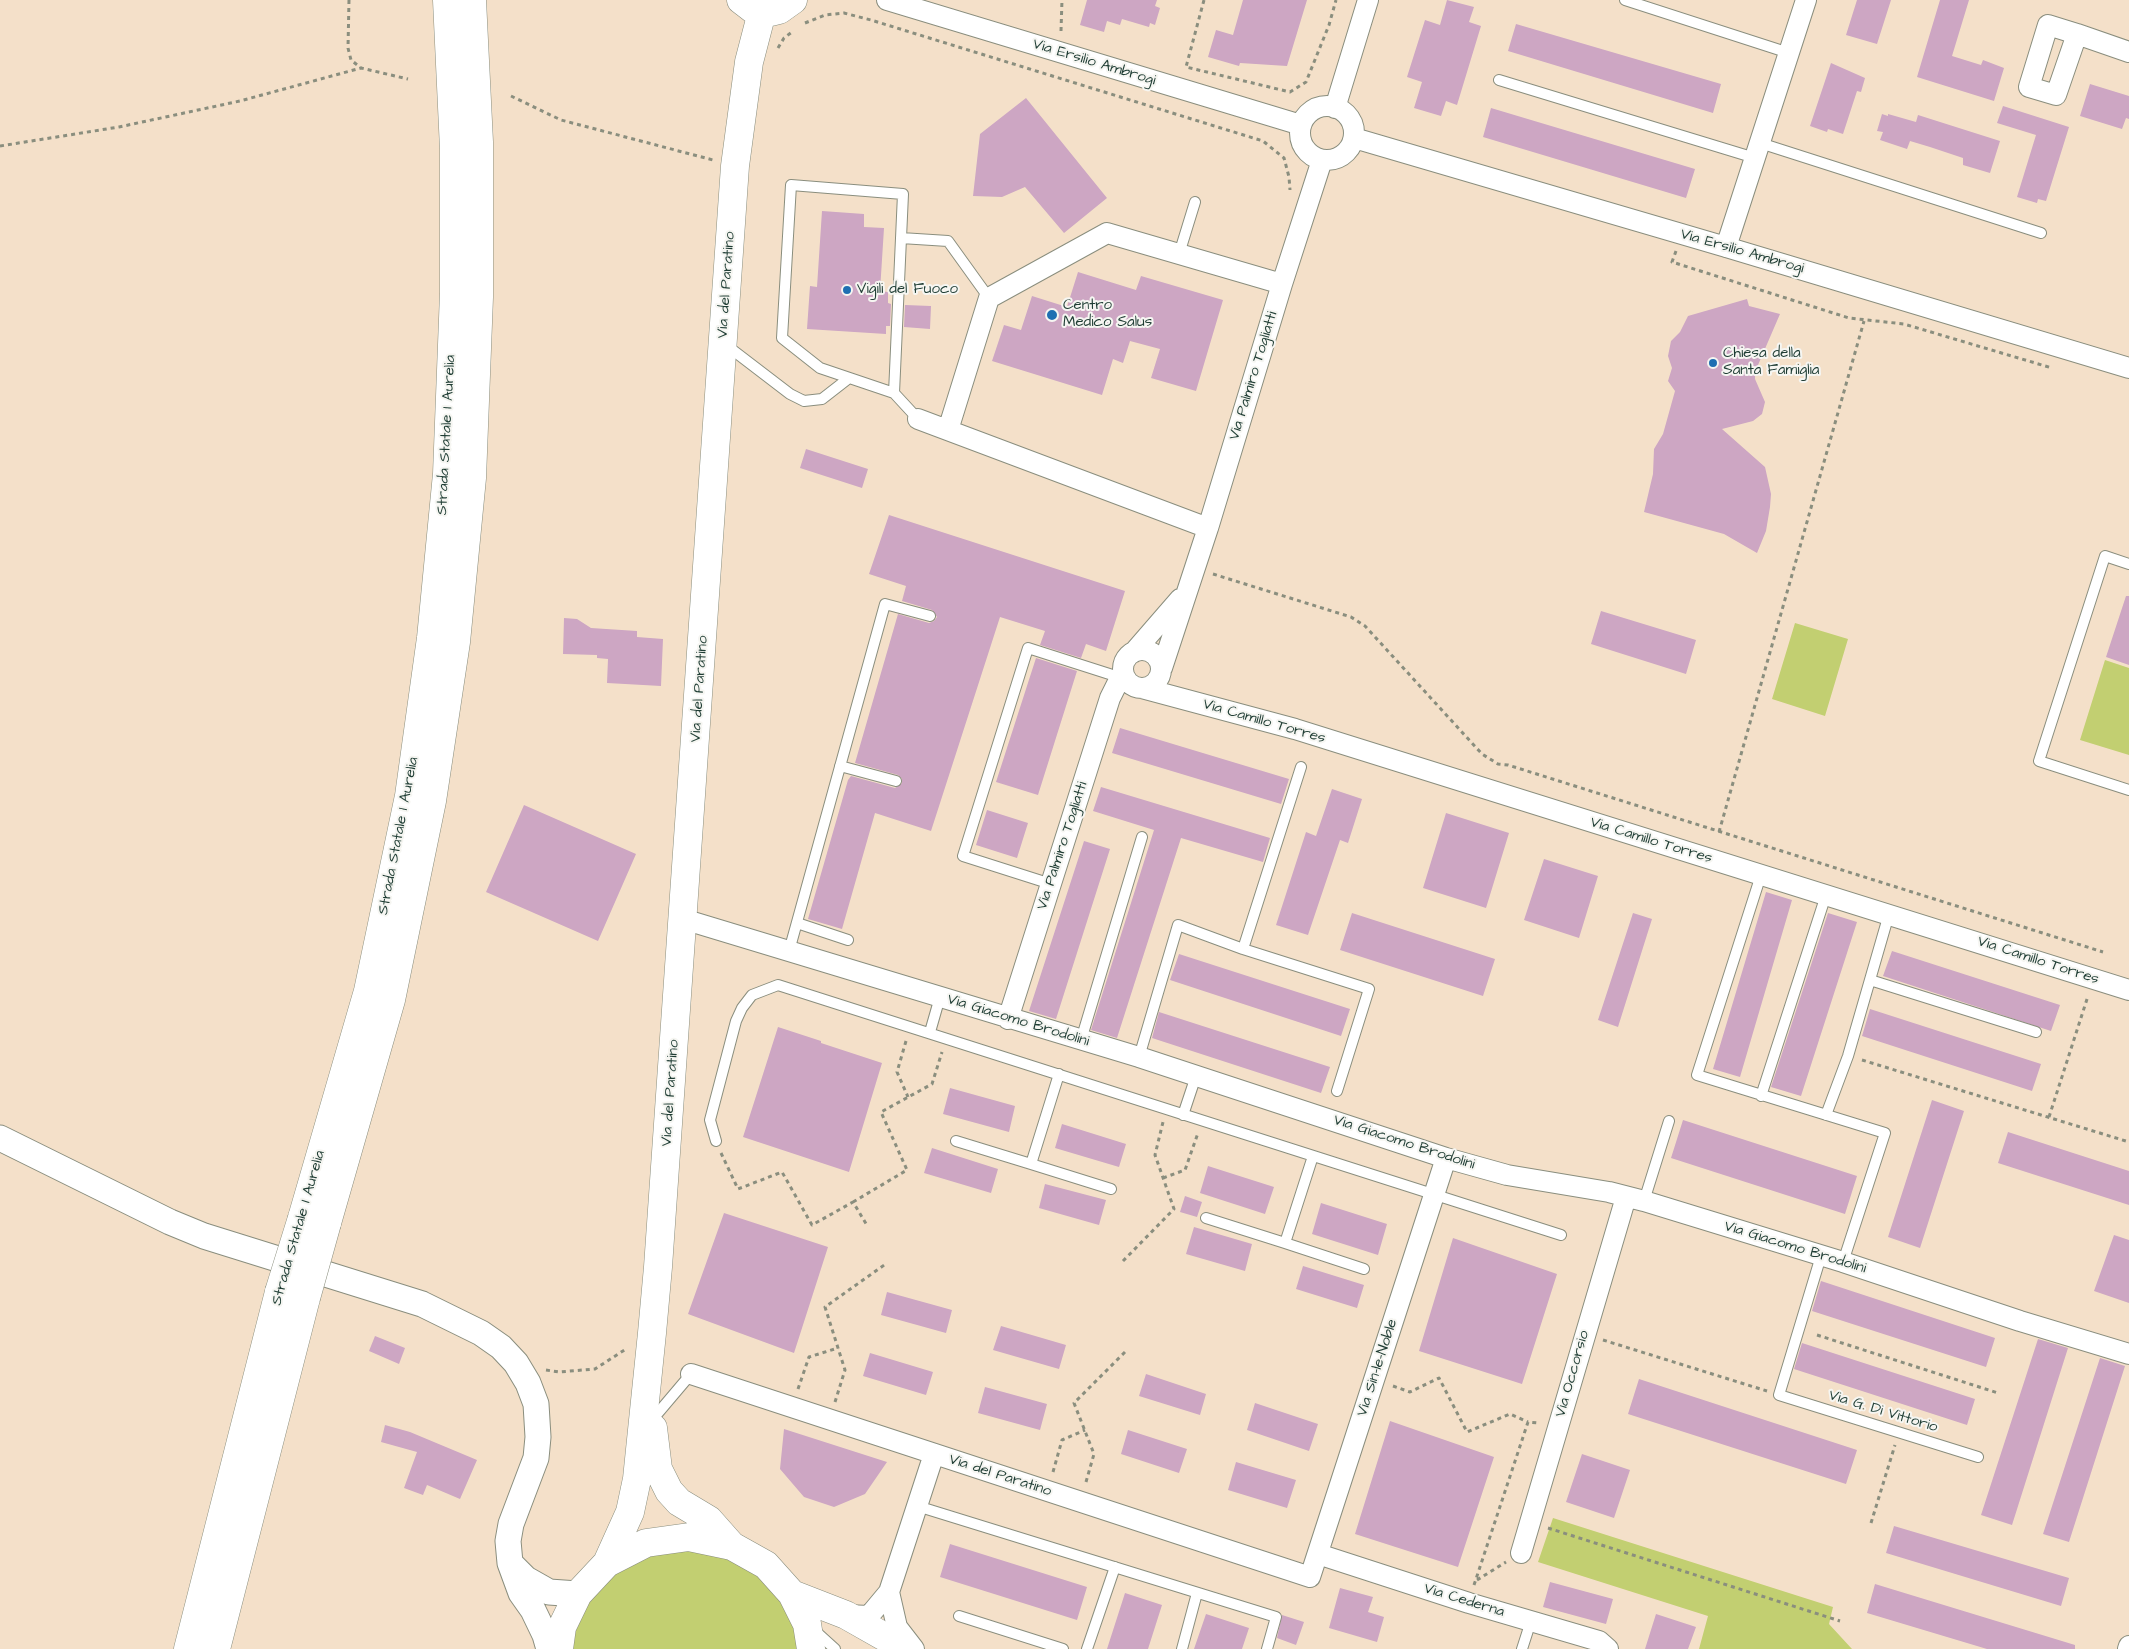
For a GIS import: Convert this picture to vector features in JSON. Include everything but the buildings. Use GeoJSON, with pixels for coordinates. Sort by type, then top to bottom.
{"type":"FeatureCollection","features":[{"type":"Feature","properties":{"kind":"main road","name":"Strada Statale 1 Aurelia"},"geometry":{"type":"LineString","coordinates":[[216,1649],[306,1298],[314,1220],[368,991],[409,796],[431,638],[446,474],[454,293],[454,149],[447,0]]}},
{"type":"Feature","properties":{"kind":"main road","name":"Strada Statale 1 Aurelia"},"geometry":{"type":"LineString","coordinates":[[188,1649],[280,1292],[314,1220],[391,1000],[432,801],[456,642],[472,478],[479,298],[479,142],[472,0]]}},
{"type":"Feature","properties":{"kind":"main road"},"geometry":{"type":"LineString","coordinates":[[752,6],[797,12]]}},
{"type":"Feature","properties":{"kind":"main road","name":"Via del Paratino"},"geometry":{"type":"LineString","coordinates":[[647,1368],[652,1333],[683,919],[735,166],[749,62],[752,6]]}},
{"type":"Feature","properties":{"kind":"main road"},"geometry":{"type":"LineString","coordinates":[[647,1368],[658,1470],[669,1490],[679,1502],[709,1520],[732,1546]]}},
{"type":"Feature","properties":{"kind":"main road"},"geometry":{"type":"LineString","coordinates":[[559,1649],[562,1627],[578,1594],[607,1563],[630,1512],[637,1479],[647,1368]]}},
{"type":"Feature","properties":{"kind":"main road"},"geometry":{"type":"LineString","coordinates":[[607,1563],[646,1543],[689,1537],[732,1546],[766,1565],[792,1594],[809,1637]]}},
{"type":"Feature","properties":{"kind":"main road"},"geometry":{"type":"LineString","coordinates":[[231,1590],[242,1621],[235,1649]]}},
{"type":"Feature","properties":{"kind":"main road"},"geometry":{"type":"LineString","coordinates":[[792,1594],[846,1615],[906,1649]]}},
{"type":"Feature","properties":{"kind":"street","name":"Via Ersilio Ambrogi"},"geometry":{"type":"LineString","coordinates":[[887,0],[1301,125]]}},
{"type":"Feature","properties":{"kind":"street"},"geometry":{"type":"LineString","coordinates":[[1335,108],[1368,0]]}},
{"type":"Feature","properties":{"kind":"street"},"geometry":{"type":"LineString","coordinates":[[1726,247],[1806,0]]}},
{"type":"Feature","properties":{"kind":"street"},"geometry":{"type":"LineString","coordinates":[[2077,34],[2129,52]]}},
{"type":"Feature","properties":{"kind":"street"},"geometry":{"type":"LineString","coordinates":[[1319,108],[1335,108],[1348,116],[1354,131],[1354,138],[1346,153],[1339,158],[1322,160],[1314,157],[1301,143],[1301,125],[1305,117],[1319,108]]}},
{"type":"Feature","properties":{"kind":"street","name":"Via Ersilio Ambrogi"},"geometry":{"type":"LineString","coordinates":[[1354,138],[2129,368]]}},
{"type":"Feature","properties":{"kind":"street","name":"Via Palmiro Togliatti"},"geometry":{"type":"LineString","coordinates":[[1161,672],[1208,528],[1282,284],[1322,160]]}},
{"type":"Feature","properties":{"kind":"street"},"geometry":{"type":"LineString","coordinates":[[948,430],[989,298],[1107,233],[1282,284]]}},
{"type":"Feature","properties":{"kind":"street"},"geometry":{"type":"LineString","coordinates":[[918,419],[1208,528]]}},
{"type":"Feature","properties":{"kind":"street","name":"Via Palmiro Togliatti"},"geometry":{"type":"LineString","coordinates":[[1134,652],[1186,592]]}},
{"type":"Feature","properties":{"kind":"street"},"geometry":{"type":"LineString","coordinates":[[1161,672],[1154,684],[1134,684],[1124,673],[1125,661],[1134,652],[1146,650],[1152,652],[1160,662],[1161,672],[1172,696]]}},
{"type":"Feature","properties":{"kind":"street","name":"Via Palmiro Togliatti"},"geometry":{"type":"LineString","coordinates":[[1008,1019],[1110,698],[1117,684],[1134,684]]}},
{"type":"Feature","properties":{"kind":"street","name":"Via Camillo Torres"},"geometry":{"type":"LineString","coordinates":[[1134,684],[1295,729],[2129,990]]}},
{"type":"Feature","properties":{"kind":"street","name":"Via Giacomo Brodolini"},"geometry":{"type":"LineString","coordinates":[[683,919],[1139,1058],[1446,1158],[1507,1175],[1635,1199],[1843,1262],[2020,1321],[2129,1354]]}},
{"type":"Feature","properties":{"kind":"street"},"geometry":{"type":"LineString","coordinates":[[0,1138],[170,1222],[204,1236],[422,1304],[481,1333],[501,1347],[516,1363],[536,1404],[538,1437],[536,1458],[511,1524],[508,1541],[510,1563],[521,1593],[533,1610],[545,1635],[549,1649]]}},
{"type":"Feature","properties":{"kind":"street","name":"Via Sin-le-Noble"},"geometry":{"type":"LineString","coordinates":[[1310,1577],[1446,1158]]}},
{"type":"Feature","properties":{"kind":"street","name":"Via Occorsio"},"geometry":{"type":"LineString","coordinates":[[1521,1553],[1584,1334],[1635,1199]]}},
{"type":"Feature","properties":{"kind":"street","name":"Via del Paratino"},"geometry":{"type":"LineString","coordinates":[[691,1374],[1310,1577]]}},
{"type":"Feature","properties":{"kind":"street"},"geometry":{"type":"LineString","coordinates":[[846,1615],[869,1616],[889,1592],[934,1454]]}},
{"type":"Feature","properties":{"kind":"street","name":"Via Cederna"},"geometry":{"type":"LineString","coordinates":[[1318,1554],[1469,1603],[1598,1640],[1608,1649]]}},
{"type":"Feature","properties":{"kind":"street"},"geometry":{"type":"LineString","coordinates":[[510,1563],[526,1579],[549,1592],[578,1594]]}},
{"type":"Feature","properties":{"kind":"street"},"geometry":{"type":"LineString","coordinates":[[889,1592],[897,1627],[914,1649]]}},
{"type":"Feature","properties":{"kind":"lane"},"geometry":{"type":"LineString","coordinates":[[1625,0],[1789,53]]}},
{"type":"Feature","properties":{"kind":"lane"},"geometry":{"type":"LineString","coordinates":[[1499,80],[1757,150],[2041,233]]}},
{"type":"Feature","properties":{"kind":"lane"},"geometry":{"type":"LineString","coordinates":[[894,393],[903,194],[791,185],[782,338],[820,368],[894,393],[918,419]]}},
{"type":"Feature","properties":{"kind":"lane"},"geometry":{"type":"LineString","coordinates":[[1179,254],[1195,202]]}},
{"type":"Feature","properties":{"kind":"lane"},"geometry":{"type":"LineString","coordinates":[[901,238],[948,241],[989,298]]}},
{"type":"Feature","properties":{"kind":"lane"},"geometry":{"type":"LineString","coordinates":[[723,343],[790,394],[804,402],[822,399],[849,378]]}},
{"type":"Feature","properties":{"kind":"lane"},"geometry":{"type":"LineString","coordinates":[[2129,564],[2105,556],[2039,761],[2129,790]]}},
{"type":"Feature","properties":{"kind":"lane"},"geometry":{"type":"LineString","coordinates":[[789,951],[885,604],[930,616]]}},
{"type":"Feature","properties":{"kind":"lane"},"geometry":{"type":"LineString","coordinates":[[1051,884],[963,856],[1028,648],[1134,684]]}},
{"type":"Feature","properties":{"kind":"lane"},"geometry":{"type":"LineString","coordinates":[[840,766],[896,781]]}},
{"type":"Feature","properties":{"kind":"lane"},"geometry":{"type":"LineString","coordinates":[[1243,949],[1301,767]]}},
{"type":"Feature","properties":{"kind":"lane"},"geometry":{"type":"LineString","coordinates":[[1081,1040],[1142,837]]}},
{"type":"Feature","properties":{"kind":"lane"},"geometry":{"type":"LineString","coordinates":[[1762,875],[1697,1076],[1885,1134],[1843,1262]]}},
{"type":"Feature","properties":{"kind":"lane"},"geometry":{"type":"LineString","coordinates":[[1760,1096],[1826,895]]}},
{"type":"Feature","properties":{"kind":"lane"},"geometry":{"type":"LineString","coordinates":[[1826,1115],[1848,1056],[1889,914]]}},
{"type":"Feature","properties":{"kind":"lane"},"geometry":{"type":"LineString","coordinates":[[797,923],[848,940]]}},
{"type":"Feature","properties":{"kind":"lane"},"geometry":{"type":"LineString","coordinates":[[1139,1058],[1178,926],[1369,989],[1337,1091]]}},
{"type":"Feature","properties":{"kind":"lane"},"geometry":{"type":"LineString","coordinates":[[1870,980],[2036,1032]]}},
{"type":"Feature","properties":{"kind":"lane"},"geometry":{"type":"LineString","coordinates":[[716,1141],[710,1120],[736,1021],[742,1008],[752,995],[778,985],[1561,1235]]}},
{"type":"Feature","properties":{"kind":"lane"},"geometry":{"type":"LineString","coordinates":[[930,1032],[940,997]]}},
{"type":"Feature","properties":{"kind":"lane"},"geometry":{"type":"LineString","coordinates":[[1031,1164],[1059,1074]]}},
{"type":"Feature","properties":{"kind":"lane"},"geometry":{"type":"LineString","coordinates":[[1184,1115],[1196,1076]]}},
{"type":"Feature","properties":{"kind":"lane"},"geometry":{"type":"LineString","coordinates":[[1635,1199],[1669,1121]]}},
{"type":"Feature","properties":{"kind":"lane"},"geometry":{"type":"LineString","coordinates":[[956,1141],[1111,1190]]}},
{"type":"Feature","properties":{"kind":"lane"},"geometry":{"type":"LineString","coordinates":[[1284,1244],[1313,1156]]}},
{"type":"Feature","properties":{"kind":"lane"},"geometry":{"type":"LineString","coordinates":[[1206,1218],[1364,1269]]}},
{"type":"Feature","properties":{"kind":"lane"},"geometry":{"type":"LineString","coordinates":[[1779,1395],[1821,1256]]}},
{"type":"Feature","properties":{"kind":"lane"},"geometry":{"type":"LineString","coordinates":[[652,1420],[691,1374]]}},
{"type":"Feature","properties":{"kind":"lane","name":"Via G. Di Vittorio"},"geometry":{"type":"LineString","coordinates":[[1779,1395],[1978,1457]]}},
{"type":"Feature","properties":{"kind":"lane"},"geometry":{"type":"LineString","coordinates":[[917,1506],[1276,1617],[1267,1649]]}},
{"type":"Feature","properties":{"kind":"lane"},"geometry":{"type":"LineString","coordinates":[[1087,1649],[1115,1567]]}},
{"type":"Feature","properties":{"kind":"lane"},"geometry":{"type":"LineString","coordinates":[[1182,1649],[1198,1593]]}},
{"type":"Feature","properties":{"kind":"lane"},"geometry":{"type":"LineString","coordinates":[[958,1616],[1063,1649]]}},
{"type":"Feature","properties":{"kind":"lane"},"geometry":{"type":"LineString","coordinates":[[1522,1649],[1531,1621]]}},
{"type":"Feature","properties":{"kind":"lane"},"geometry":{"type":"LineString","coordinates":[[809,1637],[835,1649]]}},
{"type":"Feature","properties":{"kind":"path"},"geometry":{"type":"LineString","coordinates":[[349,0],[348,48],[351,60],[362,68],[408,79]]}},
{"type":"Feature","properties":{"kind":"path"},"geometry":{"type":"LineString","coordinates":[[1056,51],[1061,31],[1062,0]]}},
{"type":"Feature","properties":{"kind":"path"},"geometry":{"type":"LineString","coordinates":[[1204,0],[1186,67],[1290,92],[1306,82],[1329,25],[1336,0]]}},
{"type":"Feature","properties":{"kind":"path"},"geometry":{"type":"LineString","coordinates":[[797,12],[825,16],[844,13],[871,20],[1263,141],[1284,158],[1289,177],[1290,188],[1288,197]]}},
{"type":"Feature","properties":{"kind":"path"},"geometry":{"type":"LineString","coordinates":[[776,53],[784,38],[796,28]]}},
{"type":"Feature","properties":{"kind":"path"},"geometry":{"type":"LineString","coordinates":[[0,146],[128,126],[240,101],[362,68]]}},
{"type":"Feature","properties":{"kind":"path"},"geometry":{"type":"LineString","coordinates":[[511,96],[562,120],[631,140],[735,166]]}},
{"type":"Feature","properties":{"kind":"path"},"geometry":{"type":"LineString","coordinates":[[1680,234],[1672,262],[1864,321],[1904,324],[2054,369]]}},
{"type":"Feature","properties":{"kind":"path"},"geometry":{"type":"LineString","coordinates":[[1719,832],[1864,321]]}},
{"type":"Feature","properties":{"kind":"path"},"geometry":{"type":"LineString","coordinates":[[1194,568],[1351,617],[1365,626],[1489,760],[2103,952]]}},
{"type":"Feature","properties":{"kind":"path"},"geometry":{"type":"LineString","coordinates":[[2049,1117],[2093,979]]}},
{"type":"Feature","properties":{"kind":"path"},"geometry":{"type":"LineString","coordinates":[[908,1097],[897,1072],[910,1026]]}},
{"type":"Feature","properties":{"kind":"path"},"geometry":{"type":"LineString","coordinates":[[716,1141],[738,1189],[782,1172],[812,1225],[907,1170],[881,1112],[932,1084],[946,1038]]}},
{"type":"Feature","properties":{"kind":"path"},"geometry":{"type":"LineString","coordinates":[[1848,1056],[2129,1142]]}},
{"type":"Feature","properties":{"kind":"path"},"geometry":{"type":"LineString","coordinates":[[1123,1262],[1174,1209],[1155,1155],[1166,1109]]}},
{"type":"Feature","properties":{"kind":"path"},"geometry":{"type":"LineString","coordinates":[[1163,1178],[1185,1170],[1202,1120]]}},
{"type":"Feature","properties":{"kind":"path"},"geometry":{"type":"LineString","coordinates":[[853,1202],[868,1227]]}},
{"type":"Feature","properties":{"kind":"path"},"geometry":{"type":"LineString","coordinates":[[830,1419],[845,1370],[825,1307],[888,1263]]}},
{"type":"Feature","properties":{"kind":"path"},"geometry":{"type":"LineString","coordinates":[[516,1363],[559,1372],[595,1369],[652,1333]]}},
{"type":"Feature","properties":{"kind":"path"},"geometry":{"type":"LineString","coordinates":[[1584,1334],[1779,1395]]}},
{"type":"Feature","properties":{"kind":"path"},"geometry":{"type":"LineString","coordinates":[[1817,1334],[1998,1392]]}},
{"type":"Feature","properties":{"kind":"path"},"geometry":{"type":"LineString","coordinates":[[792,1407],[809,1357],[838,1348]]}},
{"type":"Feature","properties":{"kind":"path"},"geometry":{"type":"LineString","coordinates":[[1080,1502],[1094,1454],[1074,1403],[1126,1350]]}},
{"type":"Feature","properties":{"kind":"path"},"geometry":{"type":"LineString","coordinates":[[1374,1380],[1410,1392],[1439,1378],[1467,1432],[1510,1414],[1538,1424],[1541,1415]]}},
{"type":"Feature","properties":{"kind":"path"},"geometry":{"type":"LineString","coordinates":[[1469,1603],[1528,1422]]}},
{"type":"Feature","properties":{"kind":"path"},"geometry":{"type":"LineString","coordinates":[[1047,1491],[1062,1440],[1085,1430]]}},
{"type":"Feature","properties":{"kind":"path"},"geometry":{"type":"LineString","coordinates":[[1870,1523],[1899,1432]]}},
{"type":"Feature","properties":{"kind":"path"},"geometry":{"type":"LineString","coordinates":[[1530,1523],[1840,1621]]}},
{"type":"Feature","properties":{"kind":"path"},"geometry":{"type":"LineString","coordinates":[[1476,1580],[1521,1553]]}},
{"type":"Feature","properties":{"kind":"green space"},"geometry":{"type":"Polygon","coordinates":[[[1795,623],[1848,639],[1825,716],[1772,699],[1795,623]]]}},
{"type":"Feature","properties":{"kind":"green space"},"geometry":{"type":"Polygon","coordinates":[[[2105,660],[2129,668],[2129,755],[2080,740],[2105,660]]]}},
{"type":"Feature","properties":{"kind":"green space"},"geometry":{"type":"Polygon","coordinates":[[[1553,1518],[1833,1607],[1829,1624],[1852,1649],[1699,1649],[1708,1616],[1538,1562],[1553,1518]]]}},
{"type":"Feature","properties":{"kind":"green space"},"geometry":{"type":"Polygon","coordinates":[[[704,1548],[756,1571],[781,1600],[797,1635],[799,1649],[569,1649],[572,1633],[599,1583],[647,1552],[704,1548]]]}},
{"type":"Feature","properties":{"kind":"place","name":"Vigili del Fuoco"},"geometry":{"type":"Point","coordinates":[847,290]}},
{"type":"Feature","properties":{"kind":"place","name":"Centro Medico Salus"},"geometry":{"type":"Point","coordinates":[1052,315]}},
{"type":"Feature","properties":{"kind":"place","name":"Chiesa della Santa Famiglia"},"geometry":{"type":"Point","coordinates":[1713,363]}}]}
